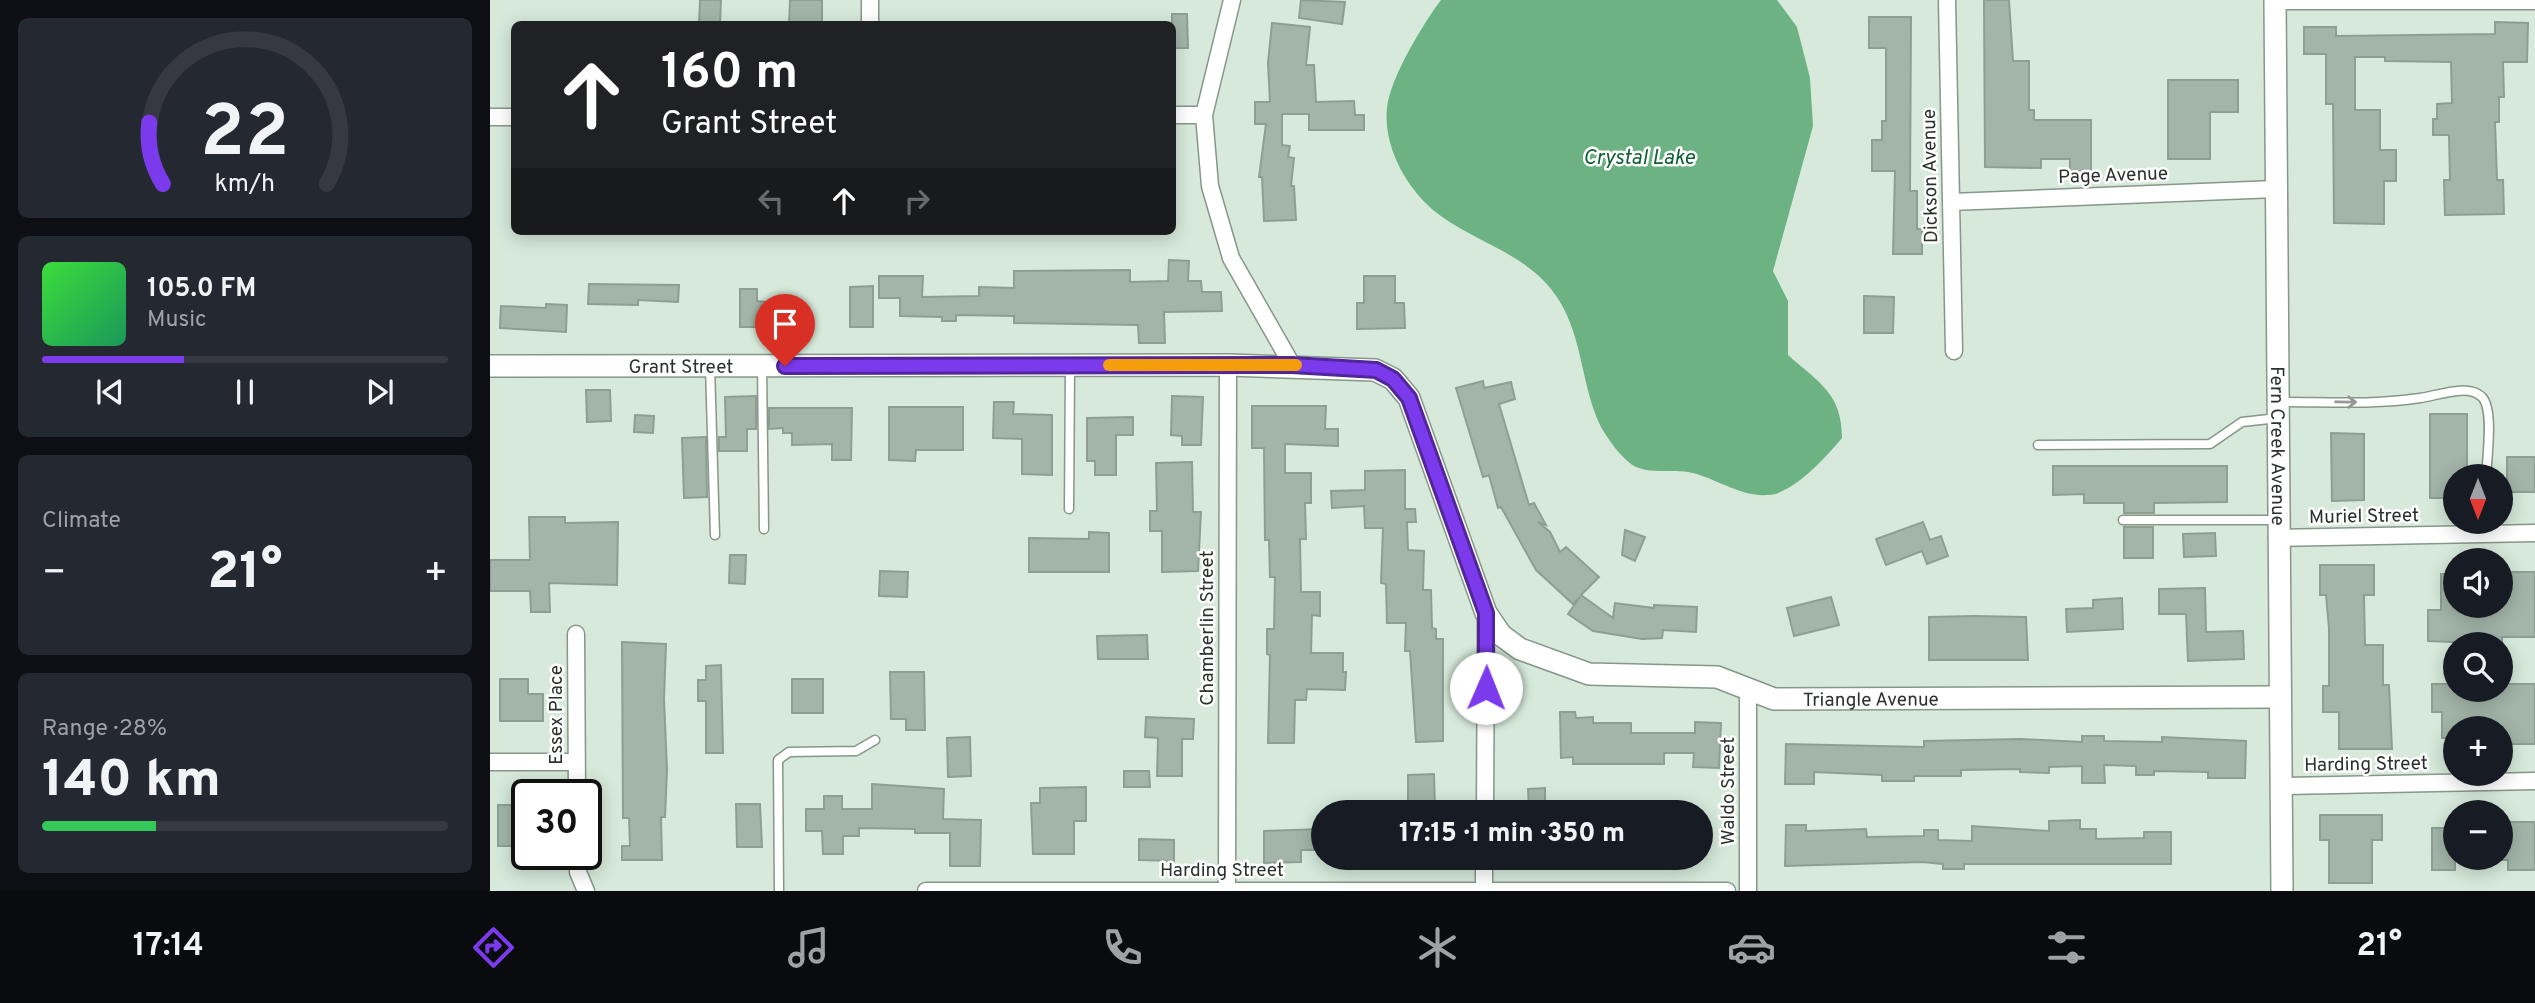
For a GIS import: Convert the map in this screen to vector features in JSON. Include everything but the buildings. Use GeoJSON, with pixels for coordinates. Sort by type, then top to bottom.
{"type":"FeatureCollection","features":[{"type":"Feature","properties":{"kind":"street"},"geometry":{"type":"LineString","coordinates":[[870,0],[870,21]]}},
{"type":"Feature","properties":{"kind":"street"},"geometry":{"type":"LineString","coordinates":[[1232,0],[1204,115],[1210,186],[1231,258],[1292,365]]}},
{"type":"Feature","properties":{"kind":"street","name":"Dickson Avenue"},"geometry":{"type":"LineString","coordinates":[[1947,0],[1954,351]]}},
{"type":"Feature","properties":{"kind":"street"},"geometry":{"type":"LineString","coordinates":[[2275,1],[2535,1]]}},
{"type":"Feature","properties":{"kind":"street","name":"Fern Creek Avenue"},"geometry":{"type":"LineString","coordinates":[[2275,1],[2277,529],[2282,891]]}},
{"type":"Feature","properties":{"kind":"street"},"geometry":{"type":"LineString","coordinates":[[1176,115],[1204,115]]}},
{"type":"Feature","properties":{"kind":"street"},"geometry":{"type":"LineString","coordinates":[[490,117],[511,117]]}},
{"type":"Feature","properties":{"kind":"street","name":"Page Avenue"},"geometry":{"type":"LineString","coordinates":[[1951,202],[2276,189]]}},
{"type":"Feature","properties":{"kind":"street","name":"Chamberlin Street"},"geometry":{"type":"LineString","coordinates":[[1227,890],[1228,365]]}},
{"type":"Feature","properties":{"kind":"street","name":"Grant Street"},"geometry":{"type":"LineString","coordinates":[[490,366],[1292,365],[1376,370],[1393,379],[1409,398],[1486,613]]}},
{"type":"Feature","properties":{"kind":"street","name":"Muriel Street"},"geometry":{"type":"LineString","coordinates":[[2277,529],[2484,529],[2535,533]]}},
{"type":"Feature","properties":{"kind":"street"},"geometry":{"type":"LineString","coordinates":[[1485,800],[1486,613]]}},
{"type":"Feature","properties":{"kind":"street","name":"Triangle Avenue"},"geometry":{"type":"LineString","coordinates":[[1486,613],[1501,635],[1520,649],[1589,674],[1717,677],[1774,699],[2279,697]]}},
{"type":"Feature","properties":{"kind":"street","name":"Essex Place"},"geometry":{"type":"LineString","coordinates":[[576,634],[577,779]]}},
{"type":"Feature","properties":{"kind":"street","name":"Waldo Street"},"geometry":{"type":"LineString","coordinates":[[1748,690],[1748,891]]}},
{"type":"Feature","properties":{"kind":"street"},"geometry":{"type":"LineString","coordinates":[[490,762],[576,762]]}},
{"type":"Feature","properties":{"kind":"street","name":"Harding Street"},"geometry":{"type":"LineString","coordinates":[[2281,786],[2535,781]]}},
{"type":"Feature","properties":{"kind":"street"},"geometry":{"type":"LineString","coordinates":[[578,870],[586,891]]}},
{"type":"Feature","properties":{"kind":"street"},"geometry":{"type":"LineString","coordinates":[[1484,870],[1484,890]]}},
{"type":"Feature","properties":{"kind":"street","name":"Harding Street"},"geometry":{"type":"LineString","coordinates":[[926,891],[1727,891]]}},
{"type":"Feature","properties":{"kind":"lane"},"geometry":{"type":"LineString","coordinates":[[1069,509],[1070,365]]}},
{"type":"Feature","properties":{"kind":"lane"},"geometry":{"type":"LineString","coordinates":[[710,366],[715,535]]}},
{"type":"Feature","properties":{"kind":"lane"},"geometry":{"type":"LineString","coordinates":[[762,366],[764,528]]}},
{"type":"Feature","properties":{"kind":"lane"},"geometry":{"type":"LineString","coordinates":[[2038,445],[2210,444],[2242,422],[2278,410],[2377,402],[2460,391],[2477,394],[2484,400],[2488,415],[2486,464]]}},
{"type":"Feature","properties":{"kind":"lane"},"geometry":{"type":"LineString","coordinates":[[2123,520],[2277,529]]}},
{"type":"Feature","properties":{"kind":"lane"},"geometry":{"type":"LineString","coordinates":[[779,891],[778,760],[789,752],[856,751],[875,740]]}},
{"type":"Feature","properties":{"kind":"water","name":"Crystal Lake"},"geometry":{"type":"Polygon","coordinates":[[[1441,0],[1777,0],[1797,27],[1810,78],[1813,126],[1773,271],[1788,301],[1788,355],[1818,381],[1833,399],[1841,423],[1842,438],[1819,464],[1798,481],[1778,493],[1757,495],[1688,472],[1651,471],[1631,464],[1614,447],[1601,427],[1570,322],[1551,289],[1525,265],[1462,230],[1433,210],[1413,189],[1392,150],[1387,108],[1401,67],[1441,0]]]}},
{"type":"Feature","properties":{"kind":"slow traffic"},"geometry":{"type":"LineString","coordinates":[[1109,365],[1296,365]]}},
{"type":"Feature","properties":{"kind":"route"},"geometry":{"type":"LineString","coordinates":[[785,366],[1292,365],[1376,370],[1393,379],[1409,398],[1486,613],[1486,688]]}}]}
